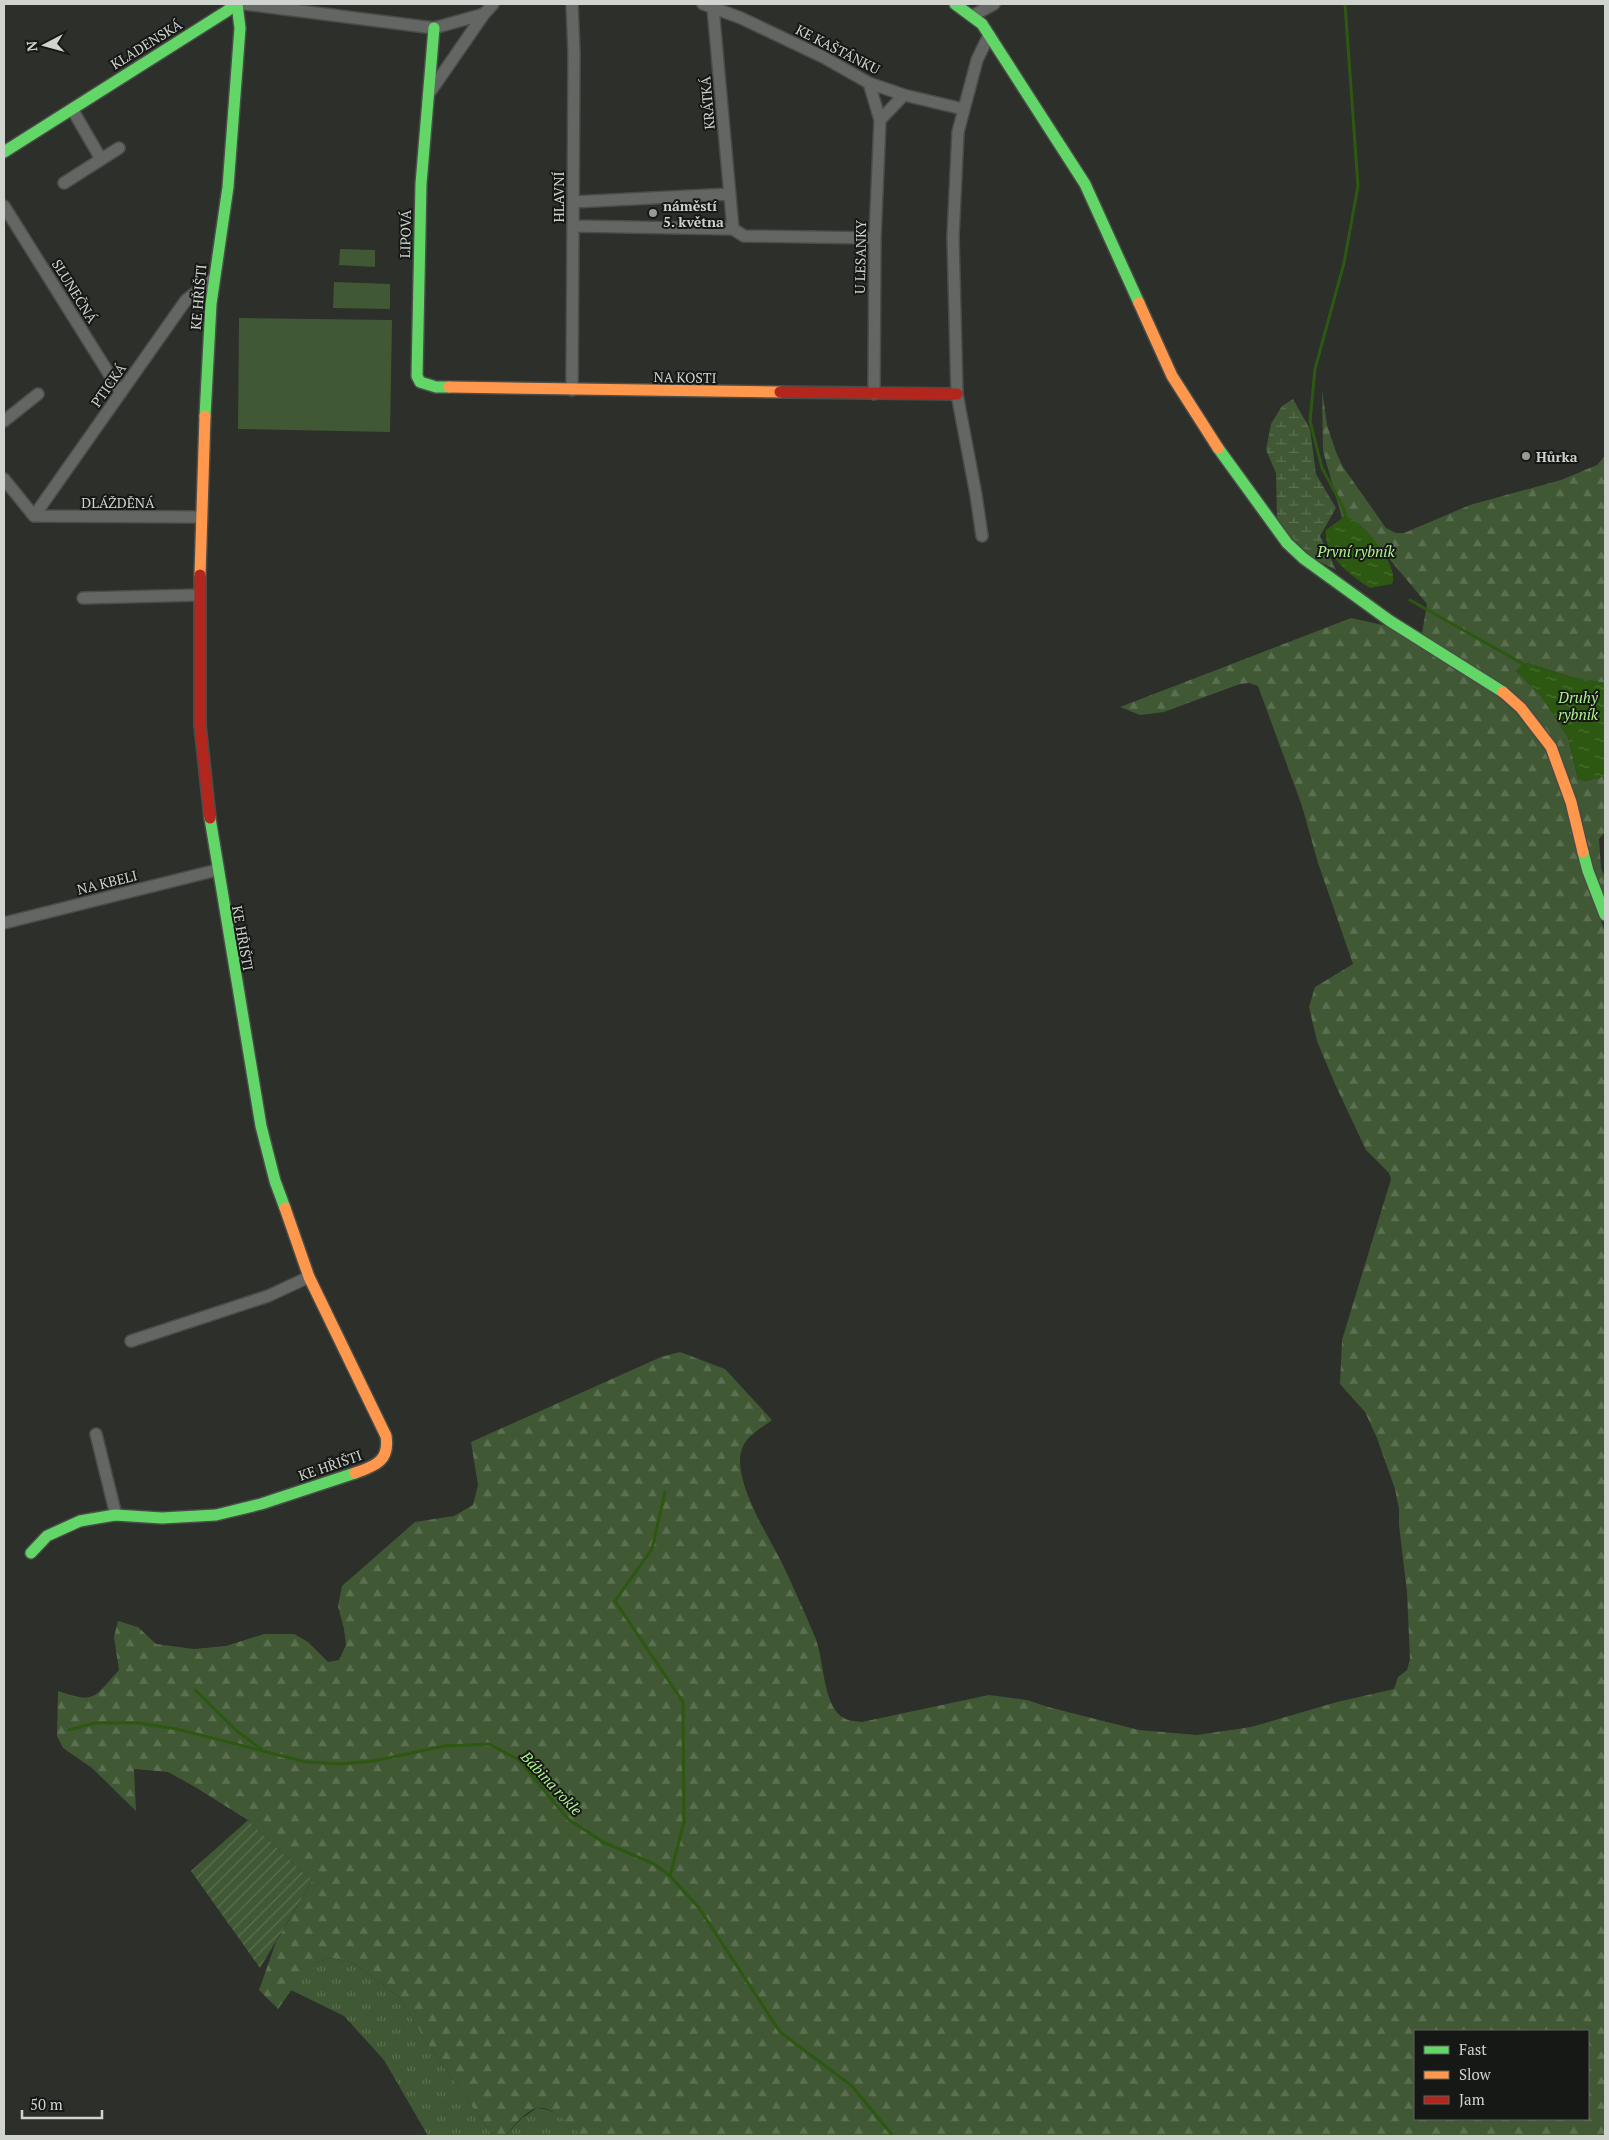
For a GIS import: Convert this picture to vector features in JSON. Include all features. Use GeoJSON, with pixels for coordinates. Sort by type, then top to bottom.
{"type":"FeatureCollection","features":[{"type":"Feature","properties":{"kind":"street","name":"KLADENSKÁ"},"geometry":{"type":"LineString","coordinates":[[4,152],[236,4]]}},
{"type":"Feature","properties":{"kind":"street","name":"KE HŘIŠTI"},"geometry":{"type":"LineString","coordinates":[[31,1553],[36,1544],[48,1534],[63,1527],[116,1515],[161,1518],[224,1513],[367,1469],[380,1462],[388,1448],[386,1436],[309,1277],[275,1181],[261,1126],[217,870],[205,788],[200,725],[199,595],[206,374],[214,278],[228,187],[240,28],[236,4]]}},
{"type":"Feature","properties":{"kind":"street"},"geometry":{"type":"LineString","coordinates":[[245,4],[420,28],[434,28],[484,14]]}},
{"type":"Feature","properties":{"kind":"street","name":"LIPOVÁ"},"geometry":{"type":"LineString","coordinates":[[430,92],[492,4]]}},
{"type":"Feature","properties":{"kind":"street","name":"HLAVNÍ"},"geometry":{"type":"LineString","coordinates":[[572,4],[574,54],[572,390]]}},
{"type":"Feature","properties":{"kind":"street"},"geometry":{"type":"LineString","coordinates":[[955,4],[982,24],[1085,184],[1172,376],[1228,463],[1287,543],[1303,558],[1390,621],[1500,689],[1521,708],[1551,747],[1571,802],[1588,871],[1605,915]]}},
{"type":"Feature","properties":{"kind":"street"},"geometry":{"type":"LineString","coordinates":[[972,16],[994,4]]}},
{"type":"Feature","properties":{"kind":"street","name":"KE KAŠTÁNKU"},"geometry":{"type":"LineString","coordinates":[[708,6],[742,18],[869,83],[904,95],[963,109]]}},
{"type":"Feature","properties":{"kind":"street","name":"KRÁTKÁ"},"geometry":{"type":"LineString","coordinates":[[708,6],[730,194]]}},
{"type":"Feature","properties":{"kind":"street","name":"LIPOVÁ"},"geometry":{"type":"LineString","coordinates":[[417,376],[421,184],[434,28]]}},
{"type":"Feature","properties":{"kind":"street"},"geometry":{"type":"LineString","coordinates":[[982,536],[975,486],[956,394],[953,236],[958,132],[977,60],[989,35]]}},
{"type":"Feature","properties":{"kind":"street","name":"U LESANKY"},"geometry":{"type":"LineString","coordinates":[[869,83],[880,120],[875,238],[874,394]]}},
{"type":"Feature","properties":{"kind":"street"},"geometry":{"type":"LineString","coordinates":[[880,120],[904,95]]}},
{"type":"Feature","properties":{"kind":"street"},"geometry":{"type":"LineString","coordinates":[[72,109],[101,159]]}},
{"type":"Feature","properties":{"kind":"street"},"geometry":{"type":"LineString","coordinates":[[64,183],[119,148]]}},
{"type":"Feature","properties":{"kind":"street"},"geometry":{"type":"LineString","coordinates":[[573,202],[730,194],[733,229]]}},
{"type":"Feature","properties":{"kind":"street","name":"SLUNEČNÁ"},"geometry":{"type":"LineString","coordinates":[[4,206],[121,393]]}},
{"type":"Feature","properties":{"kind":"street"},"geometry":{"type":"LineString","coordinates":[[573,226],[733,229],[744,236],[875,238]]}},
{"type":"Feature","properties":{"kind":"street","name":"PTICKÁ"},"geometry":{"type":"LineString","coordinates":[[34,516],[186,300],[214,278]]}},
{"type":"Feature","properties":{"kind":"street","name":"NA KOSTI"},"geometry":{"type":"LineString","coordinates":[[417,376],[420,382],[436,387],[956,394]]}},
{"type":"Feature","properties":{"kind":"street"},"geometry":{"type":"LineString","coordinates":[[4,421],[38,394]]}},
{"type":"Feature","properties":{"kind":"street"},"geometry":{"type":"LineString","coordinates":[[4,479],[34,516]]}},
{"type":"Feature","properties":{"kind":"street","name":"DLÁŽDĚNÁ"},"geometry":{"type":"LineString","coordinates":[[34,516],[201,517]]}},
{"type":"Feature","properties":{"kind":"street"},"geometry":{"type":"LineString","coordinates":[[83,598],[199,595]]}},
{"type":"Feature","properties":{"kind":"street","name":"NA KBELI"},"geometry":{"type":"LineString","coordinates":[[4,923],[217,870]]}},
{"type":"Feature","properties":{"kind":"street"},"geometry":{"type":"LineString","coordinates":[[131,1341],[268,1296],[309,1277]]}},
{"type":"Feature","properties":{"kind":"street"},"geometry":{"type":"LineString","coordinates":[[96,1434],[116,1515]]}},
{"type":"Feature","properties":{"kind":"green space"},"geometry":{"type":"Polygon","coordinates":[[[340,249],[375,250],[375,267],[339,265],[340,249]]]}},
{"type":"Feature","properties":{"kind":"green space"},"geometry":{"type":"Polygon","coordinates":[[[334,282],[390,284],[390,309],[333,308],[334,282]]]}},
{"type":"Feature","properties":{"kind":"green space"},"geometry":{"type":"Polygon","coordinates":[[[239,318],[392,320],[390,432],[238,429],[239,318]]]}},
{"type":"Feature","properties":{"kind":"green space"},"geometry":{"type":"Polygon","coordinates":[[[1322,389],[1327,425],[1343,467],[1386,528],[1396,533],[1404,533],[1470,505],[1561,480],[1597,465],[1605,456],[1605,683],[1571,677],[1527,663],[1516,671],[1541,696],[1568,737],[1578,779],[1586,781],[1605,776],[1605,832],[1599,839],[1601,868],[1605,878],[1605,897],[1594,869],[1556,744],[1422,633],[1427,604],[1381,549],[1345,516],[1342,518],[1323,451],[1322,389]]]}},
{"type":"Feature","properties":{"kind":"green space"},"geometry":{"type":"Polygon","coordinates":[[[1293,399],[1310,429],[1316,474],[1336,508],[1320,536],[1336,570],[1313,558],[1290,536],[1277,518],[1276,473],[1266,450],[1271,424],[1282,406],[1293,399]]]}},
{"type":"Feature","properties":{"kind":"green space"},"geometry":{"type":"Polygon","coordinates":[[[1351,618],[1387,626],[1496,695],[1516,713],[1545,750],[1565,804],[1582,873],[1605,931],[1605,2136],[582,2136],[562,2117],[549,2110],[537,2108],[528,2112],[505,2136],[493,2136],[425,2040],[400,1998],[354,1963],[332,1958],[310,1964],[278,2009],[259,1990],[276,1942],[312,1881],[248,1820],[168,1772],[134,1769],[136,1811],[92,1768],[63,1748],[57,1736],[58,1691],[80,1697],[93,1696],[119,1670],[114,1637],[118,1621],[138,1627],[156,1644],[194,1649],[226,1646],[264,1634],[294,1634],[308,1642],[328,1662],[339,1660],[346,1645],[338,1606],[342,1586],[415,1522],[454,1516],[473,1505],[478,1485],[471,1442],[661,1357],[680,1352],[725,1369],[772,1420],[754,1433],[743,1447],[740,1464],[742,1478],[753,1508],[781,1561],[815,1637],[825,1684],[831,1702],[835,1710],[847,1719],[862,1722],[989,1695],[1027,1700],[1139,1730],[1197,1735],[1251,1727],[1337,1702],[1394,1689],[1398,1677],[1407,1670],[1410,1659],[1407,1592],[1399,1525],[1399,1509],[1395,1489],[1377,1438],[1365,1412],[1340,1384],[1342,1340],[1391,1179],[1389,1173],[1366,1150],[1317,1041],[1309,1007],[1315,987],[1353,964],[1318,863],[1302,806],[1258,686],[1249,683],[1240,684],[1164,712],[1140,715],[1120,707],[1351,618]]]}},
{"type":"Feature","properties":{"kind":"green space"},"geometry":{"type":"Polygon","coordinates":[[[248,1820],[312,1881],[260,1968],[191,1871],[248,1820]]]}},
{"type":"Feature","properties":{"kind":"green space"},"geometry":{"type":"Polygon","coordinates":[[[332,1958],[354,1963],[400,1998],[425,2040],[493,2136],[428,2136],[384,2060],[344,2016],[291,1990],[310,1964],[332,1958]]]}},
{"type":"Feature","properties":{"kind":"green space"},"geometry":{"type":"Polygon","coordinates":[[[537,2108],[556,2114],[582,2136],[505,2136],[522,2118],[537,2108]]]}},
{"type":"Feature","properties":{"kind":"water","name":"První rybník"},"geometry":{"type":"Polygon","coordinates":[[[1345,516],[1362,526],[1382,550],[1392,569],[1392,584],[1370,588],[1347,571],[1334,556],[1326,539],[1326,530],[1345,516]]]}},
{"type":"Feature","properties":{"kind":"water","name":"Druhý rybník"},"geometry":{"type":"Polygon","coordinates":[[[1527,663],[1571,677],[1605,683],[1605,776],[1585,781],[1578,779],[1568,737],[1541,696],[1516,671],[1523,664],[1527,663]]]}},
{"type":"Feature","properties":{"kind":"waterway"},"geometry":{"type":"LineString","coordinates":[[1345,4],[1358,186],[1344,263],[1315,369],[1310,421],[1322,468],[1343,507],[1347,519]]}},
{"type":"Feature","properties":{"kind":"waterway"},"geometry":{"type":"LineString","coordinates":[[1410,600],[1525,665]]}},
{"type":"Feature","properties":{"kind":"waterway"},"geometry":{"type":"LineString","coordinates":[[665,1492],[652,1549],[615,1601],[683,1702],[684,1822],[670,1876]]}},
{"type":"Feature","properties":{"kind":"waterway"},"geometry":{"type":"LineString","coordinates":[[195,1690],[237,1731],[261,1749]]}},
{"type":"Feature","properties":{"kind":"waterway","name":"Bábina rokle"},"geometry":{"type":"LineString","coordinates":[[69,1730],[95,1723],[138,1723],[177,1729],[306,1762],[341,1764],[374,1761],[444,1746],[489,1744],[519,1760],[568,1819],[603,1842],[654,1864],[670,1876],[699,1908],[780,2032],[852,2086],[893,2136]]}},
{"type":"Feature","properties":{"kind":"traffic: fast"},"geometry":{"type":"LineString","coordinates":[[4,152],[227,11],[235,4]]}},
{"type":"Feature","properties":{"kind":"traffic: fast"},"geometry":{"type":"LineString","coordinates":[[205,416],[211,304],[228,187],[240,28],[237,4]]}},
{"type":"Feature","properties":{"kind":"traffic: fast"},"geometry":{"type":"LineString","coordinates":[[955,4],[982,24],[1085,184],[1139,303]]}},
{"type":"Feature","properties":{"kind":"traffic: fast"},"geometry":{"type":"LineString","coordinates":[[434,28],[421,184],[417,376],[420,382],[436,387],[449,387]]}},
{"type":"Feature","properties":{"kind":"traffic: fast"},"geometry":{"type":"LineString","coordinates":[[1218,448],[1287,543],[1303,558],[1390,621],[1503,692]]}},
{"type":"Feature","properties":{"kind":"traffic: fast"},"geometry":{"type":"LineString","coordinates":[[210,818],[261,1126],[275,1181],[285,1208]]}},
{"type":"Feature","properties":{"kind":"traffic: fast"},"geometry":{"type":"LineString","coordinates":[[1583,852],[1588,871],[1605,915]]}},
{"type":"Feature","properties":{"kind":"traffic: fast"},"geometry":{"type":"LineString","coordinates":[[31,1553],[47,1536],[80,1521],[115,1515],[162,1518],[216,1515],[261,1504],[355,1473]]}},
{"type":"Feature","properties":{"kind":"traffic: slow"},"geometry":{"type":"LineString","coordinates":[[1139,303],[1172,376],[1218,448]]}},
{"type":"Feature","properties":{"kind":"traffic: slow"},"geometry":{"type":"LineString","coordinates":[[449,387],[780,392]]}},
{"type":"Feature","properties":{"kind":"traffic: slow"},"geometry":{"type":"LineString","coordinates":[[200,575],[205,416]]}},
{"type":"Feature","properties":{"kind":"traffic: slow"},"geometry":{"type":"LineString","coordinates":[[1503,692],[1521,708],[1551,747],[1571,802],[1583,852]]}},
{"type":"Feature","properties":{"kind":"traffic: slow"},"geometry":{"type":"LineString","coordinates":[[285,1208],[309,1277],[386,1436],[386,1451],[380,1461],[369,1468],[355,1473]]}},
{"type":"Feature","properties":{"kind":"traffic: jam"},"geometry":{"type":"LineString","coordinates":[[780,392],[957,394]]}},
{"type":"Feature","properties":{"kind":"traffic: jam"},"geometry":{"type":"LineString","coordinates":[[200,575],[200,725],[210,818]]}},
{"type":"Feature","properties":{"kind":"place","name":"náměstí 5. května"},"geometry":{"type":"Point","coordinates":[653,213]}},
{"type":"Feature","properties":{"kind":"place","name":"Hůrka"},"geometry":{"type":"Point","coordinates":[1526,456]}}]}
